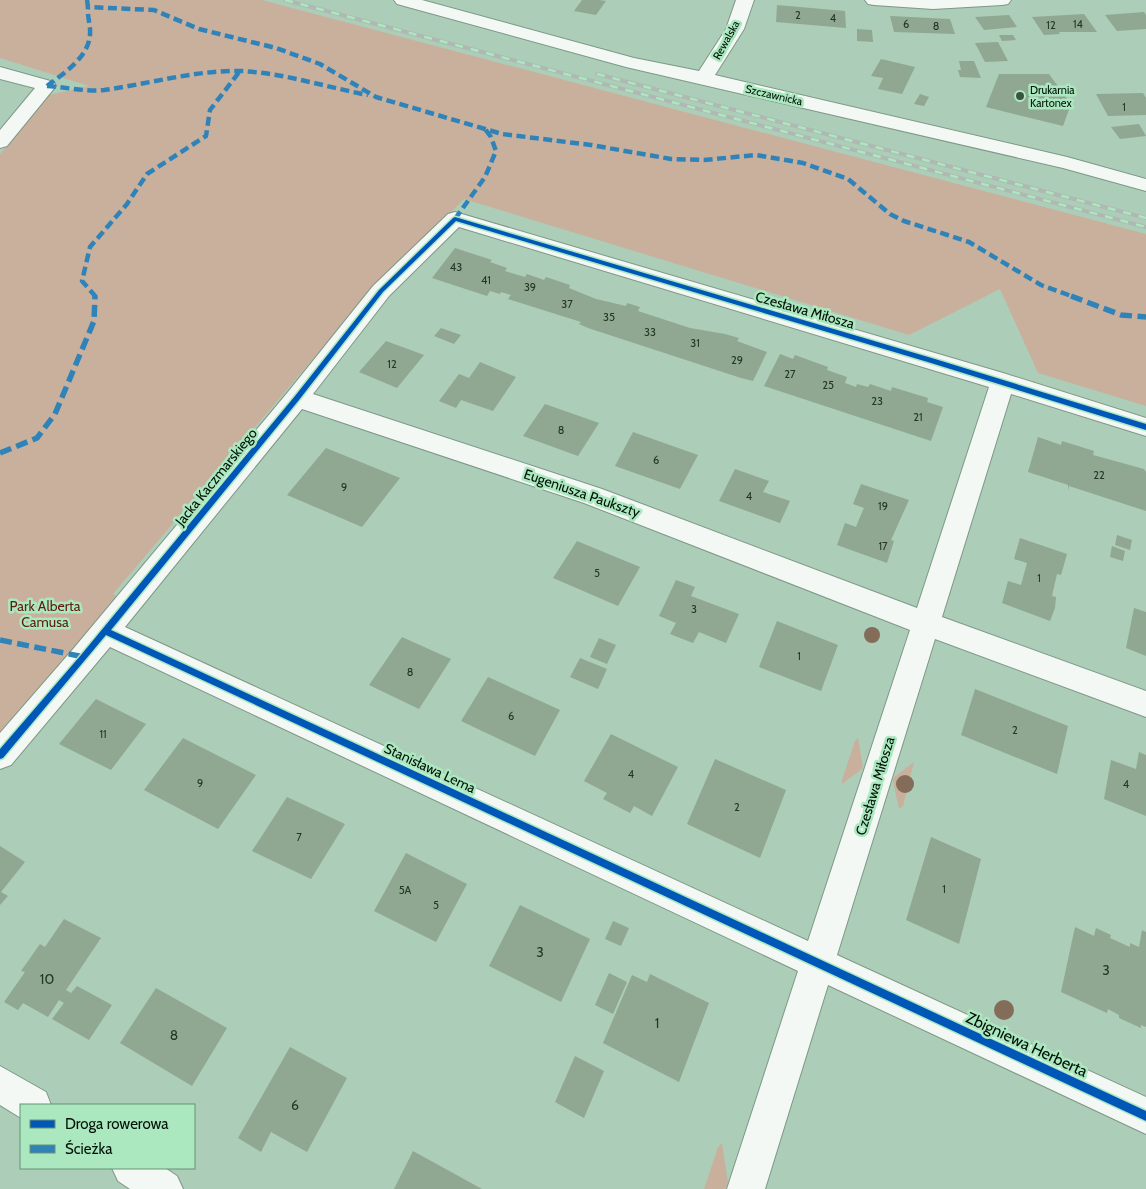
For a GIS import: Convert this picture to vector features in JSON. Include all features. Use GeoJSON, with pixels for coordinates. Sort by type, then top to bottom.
{"type":"FeatureCollection","features":[{"type":"Feature","properties":{"kind":"street","name":"Szczawnicka"},"geometry":{"type":"LineString","coordinates":[[403,0],[453,6],[632,64],[704,78],[1068,163],[1146,185]]}},
{"type":"Feature","properties":{"kind":"street","name":"Rewalska"},"geometry":{"type":"LineString","coordinates":[[704,78],[735,29],[745,0]]}},
{"type":"Feature","properties":{"kind":"street"},"geometry":{"type":"LineString","coordinates":[[874,0],[933,4],[1002,0]]}},
{"type":"Feature","properties":{"kind":"street"},"geometry":{"type":"LineString","coordinates":[[0,73],[47,86],[0,142]]}},
{"type":"Feature","properties":{"kind":"street","name":"Czesława Miłosza"},"geometry":{"type":"LineString","coordinates":[[455,219],[1003,382],[1146,427]]}},
{"type":"Feature","properties":{"kind":"street","name":"Jacka Kaczmarskiego"},"geometry":{"type":"LineString","coordinates":[[0,755],[297,398],[381,291],[455,219]]}},
{"type":"Feature","properties":{"kind":"street","name":"Czesława Miłosza"},"geometry":{"type":"LineString","coordinates":[[746,1189],[1003,382]]}},
{"type":"Feature","properties":{"kind":"street","name":"Eugeniusza Paukszty"},"geometry":{"type":"LineString","coordinates":[[297,398],[593,496],[862,600],[1146,704]]}},
{"type":"Feature","properties":{"kind":"street","name":"Stanisława Lema"},"geometry":{"type":"LineString","coordinates":[[105,631],[818,962]]}},
{"type":"Feature","properties":{"kind":"street","name":"Zbigniewa Herberta"},"geometry":{"type":"LineString","coordinates":[[818,962],[1146,1116]]}},
{"type":"Feature","properties":{"kind":"street"},"geometry":{"type":"LineString","coordinates":[[0,1084],[31,1104]]}},
{"type":"Feature","properties":{"kind":"street"},"geometry":{"type":"LineString","coordinates":[[133,1169],[164,1189]]}},
{"type":"Feature","properties":{"kind":"green space","name":"Park Alberta Camusa"},"geometry":{"type":"Polygon","coordinates":[[[0,0],[262,0],[1146,234],[1146,406],[1038,373],[1000,289],[909,335],[464,199],[340,327],[113,594],[118,597],[0,736],[0,154],[49,95],[89,86],[0,58],[0,0]]]}},
{"type":"Feature","properties":{"kind":"green space"},"geometry":{"type":"Polygon","coordinates":[[[858,738],[863,768],[842,784],[855,741],[858,738]]]}},
{"type":"Feature","properties":{"kind":"green space"},"geometry":{"type":"Polygon","coordinates":[[[914,762],[903,806],[899,809],[893,781],[894,777],[914,762]]]}},
{"type":"Feature","properties":{"kind":"green space"},"geometry":{"type":"Polygon","coordinates":[[[722,1143],[728,1183],[725,1189],[704,1189],[718,1147],[722,1143]]]}},
{"type":"Feature","properties":{"kind":"building"},"geometry":{"type":"Polygon","coordinates":[[[582,0],[606,1],[596,15],[574,11],[582,0]]]}},
{"type":"Feature","properties":{"kind":"building"},"geometry":{"type":"Polygon","coordinates":[[[777,5],[845,11],[846,28],[776,22],[777,5]]]}},
{"type":"Feature","properties":{"kind":"building"},"geometry":{"type":"Polygon","coordinates":[[[1144,12],[1146,15],[1146,29],[1117,31],[1105,15],[1144,12]]]}},
{"type":"Feature","properties":{"kind":"building"},"geometry":{"type":"Polygon","coordinates":[[[1084,14],[1097,32],[1059,32],[1060,34],[1044,35],[1032,17],[1084,14]]]}},
{"type":"Feature","properties":{"kind":"building"},"geometry":{"type":"Polygon","coordinates":[[[1009,15],[1017,27],[984,30],[975,17],[1009,15]]]}},
{"type":"Feature","properties":{"kind":"building"},"geometry":{"type":"Polygon","coordinates":[[[890,16],[950,19],[955,34],[894,32],[890,16]]]}},
{"type":"Feature","properties":{"kind":"building"},"geometry":{"type":"Polygon","coordinates":[[[857,29],[872,30],[873,42],[857,41],[857,29]]]}},
{"type":"Feature","properties":{"kind":"building"},"geometry":{"type":"Polygon","coordinates":[[[999,35],[1013,35],[1016,40],[1002,41],[999,35]]]}},
{"type":"Feature","properties":{"kind":"building"},"geometry":{"type":"Polygon","coordinates":[[[998,42],[1008,61],[985,62],[975,43],[998,42]]]}},
{"type":"Feature","properties":{"kind":"building"},"geometry":{"type":"Polygon","coordinates":[[[881,59],[915,67],[902,94],[878,89],[883,78],[871,76],[881,59]]]}},
{"type":"Feature","properties":{"kind":"building"},"geometry":{"type":"Polygon","coordinates":[[[959,61],[974,61],[981,78],[960,77],[958,70],[961,70],[959,61]]]}},
{"type":"Feature","properties":{"kind":"building"},"geometry":{"type":"Polygon","coordinates":[[[999,74],[1049,74],[1071,104],[1063,126],[986,107],[999,74]]]}},
{"type":"Feature","properties":{"kind":"building"},"geometry":{"type":"Polygon","coordinates":[[[1143,93],[1146,98],[1146,115],[1108,116],[1096,94],[1143,93]]]}},
{"type":"Feature","properties":{"kind":"building"},"geometry":{"type":"Polygon","coordinates":[[[920,94],[929,97],[924,106],[914,104],[920,94]]]}},
{"type":"Feature","properties":{"kind":"building"},"geometry":{"type":"Polygon","coordinates":[[[1139,124],[1146,136],[1120,139],[1111,127],[1139,124]]]}},
{"type":"Feature","properties":{"kind":"building"},"geometry":{"type":"Polygon","coordinates":[[[455,248],[492,260],[490,262],[507,268],[505,271],[525,277],[527,274],[544,280],[546,277],[570,285],[569,288],[596,299],[626,306],[627,303],[640,307],[638,311],[690,328],[739,338],[737,341],[767,352],[753,381],[588,328],[579,324],[581,322],[508,299],[511,295],[490,291],[487,296],[432,278],[455,248]]]}},
{"type":"Feature","properties":{"kind":"building"},"geometry":{"type":"Polygon","coordinates":[[[441,328],[461,335],[454,344],[434,336],[441,328]]]}},
{"type":"Feature","properties":{"kind":"building"},"geometry":{"type":"Polygon","coordinates":[[[386,341],[424,355],[397,388],[359,372],[386,341]]]}},
{"type":"Feature","properties":{"kind":"building"},"geometry":{"type":"Polygon","coordinates":[[[780,354],[793,359],[795,355],[828,367],[827,370],[847,377],[845,383],[856,387],[857,384],[868,387],[870,384],[891,391],[892,387],[928,398],[927,402],[943,407],[931,441],[764,386],[780,354]]]}},
{"type":"Feature","properties":{"kind":"building"},"geometry":{"type":"Polygon","coordinates":[[[480,362],[516,377],[493,411],[461,400],[456,408],[439,401],[459,374],[469,378],[480,362]]]}},
{"type":"Feature","properties":{"kind":"building"},"geometry":{"type":"Polygon","coordinates":[[[545,404],[599,423],[578,456],[523,436],[545,404]]]}},
{"type":"Feature","properties":{"kind":"building"},"geometry":{"type":"Polygon","coordinates":[[[633,432],[698,455],[680,489],[615,466],[633,432]]]}},
{"type":"Feature","properties":{"kind":"building"},"geometry":{"type":"Polygon","coordinates":[[[1038,437],[1061,445],[1062,441],[1094,451],[1093,455],[1144,469],[1146,472],[1146,511],[1069,486],[1068,491],[1068,485],[1028,472],[1038,437]]]}},
{"type":"Feature","properties":{"kind":"building"},"geometry":{"type":"Polygon","coordinates":[[[326,448],[400,478],[362,527],[287,495],[326,448]]]}},
{"type":"Feature","properties":{"kind":"building"},"geometry":{"type":"Polygon","coordinates":[[[735,469],[769,481],[763,492],[790,501],[780,523],[719,501],[735,469]]]}},
{"type":"Feature","properties":{"kind":"building"},"geometry":{"type":"Polygon","coordinates":[[[861,484],[909,500],[891,540],[894,541],[887,563],[837,545],[845,523],[856,527],[864,508],[853,504],[861,484]]]}},
{"type":"Feature","properties":{"kind":"building"},"geometry":{"type":"Polygon","coordinates":[[[1117,535],[1132,540],[1130,550],[1115,545],[1117,535]]]}},
{"type":"Feature","properties":{"kind":"building"},"geometry":{"type":"Polygon","coordinates":[[[1020,538],[1067,554],[1061,575],[1057,574],[1052,596],[1056,597],[1055,608],[1050,621],[1002,603],[1008,581],[1021,585],[1027,563],[1014,559],[1020,538]]]}},
{"type":"Feature","properties":{"kind":"building"},"geometry":{"type":"Polygon","coordinates":[[[577,541],[640,567],[618,606],[553,578],[577,541]]]}},
{"type":"Feature","properties":{"kind":"building"},"geometry":{"type":"Polygon","coordinates":[[[1112,546],[1125,551],[1123,561],[1110,557],[1112,546]]]}},
{"type":"Feature","properties":{"kind":"building"},"geometry":{"type":"Polygon","coordinates":[[[676,580],[695,587],[691,596],[739,614],[726,643],[699,632],[693,643],[670,634],[676,623],[659,616],[676,580]]]}},
{"type":"Feature","properties":{"kind":"building"},"geometry":{"type":"Polygon","coordinates":[[[1134,608],[1146,612],[1146,656],[1126,648],[1134,608]]]}},
{"type":"Feature","properties":{"kind":"building"},"geometry":{"type":"Polygon","coordinates":[[[777,621],[838,645],[821,691],[759,667],[777,621]]]}},
{"type":"Feature","properties":{"kind":"building"},"geometry":{"type":"Polygon","coordinates":[[[402,637],[451,659],[419,709],[369,685],[402,637]]]}},
{"type":"Feature","properties":{"kind":"building"},"geometry":{"type":"Polygon","coordinates":[[[599,638],[616,645],[607,664],[590,657],[599,638]]]}},
{"type":"Feature","properties":{"kind":"building"},"geometry":{"type":"Polygon","coordinates":[[[580,658],[607,669],[598,689],[570,677],[580,658]]]}},
{"type":"Feature","properties":{"kind":"building"},"geometry":{"type":"Polygon","coordinates":[[[488,677],[560,710],[535,756],[461,721],[488,677]]]}},
{"type":"Feature","properties":{"kind":"building"},"geometry":{"type":"Polygon","coordinates":[[[975,689],[1068,726],[1057,774],[961,735],[975,689]]]}},
{"type":"Feature","properties":{"kind":"building"},"geometry":{"type":"Polygon","coordinates":[[[96,699],[146,724],[111,770],[59,744],[96,699]]]}},
{"type":"Feature","properties":{"kind":"building"},"geometry":{"type":"Polygon","coordinates":[[[611,734],[678,767],[652,816],[634,806],[630,813],[603,799],[607,793],[584,781],[611,734]]]}},
{"type":"Feature","properties":{"kind":"building"},"geometry":{"type":"Polygon","coordinates":[[[183,738],[256,775],[218,829],[144,790],[183,738]]]}},
{"type":"Feature","properties":{"kind":"building"},"geometry":{"type":"Polygon","coordinates":[[[1139,752],[1146,755],[1146,816],[1104,799],[1111,760],[1136,769],[1139,752]]]}},
{"type":"Feature","properties":{"kind":"building"},"geometry":{"type":"Polygon","coordinates":[[[715,759],[786,790],[760,858],[687,824],[715,759]]]}},
{"type":"Feature","properties":{"kind":"building"},"geometry":{"type":"Polygon","coordinates":[[[287,797],[345,824],[311,879],[252,851],[287,797]]]}},
{"type":"Feature","properties":{"kind":"building"},"geometry":{"type":"Polygon","coordinates":[[[931,837],[981,859],[959,944],[906,920],[931,837]]]}},
{"type":"Feature","properties":{"kind":"building"},"geometry":{"type":"Polygon","coordinates":[[[0,846],[25,862],[1,892],[8,896],[0,905],[0,846]]]}},
{"type":"Feature","properties":{"kind":"building"},"geometry":{"type":"Polygon","coordinates":[[[406,853],[467,884],[436,942],[374,911],[406,853]]]}},
{"type":"Feature","properties":{"kind":"building"},"geometry":{"type":"Polygon","coordinates":[[[520,905],[590,939],[561,1002],[489,966],[520,905]]]}},
{"type":"Feature","properties":{"kind":"building"},"geometry":{"type":"Polygon","coordinates":[[[64,919],[101,938],[66,990],[71,993],[77,986],[112,1005],[89,1040],[52,1019],[64,1003],[59,1000],[48,1017],[23,1003],[18,1010],[4,1002],[25,972],[21,971],[40,944],[45,947],[64,919]]]}},
{"type":"Feature","properties":{"kind":"building"},"geometry":{"type":"Polygon","coordinates":[[[613,921],[629,928],[621,946],[605,939],[613,921]]]}},
{"type":"Feature","properties":{"kind":"building"},"geometry":{"type":"Polygon","coordinates":[[[1075,927],[1094,936],[1096,928],[1111,935],[1110,938],[1130,947],[1130,943],[1139,947],[1142,930],[1146,932],[1146,1027],[1141,1025],[1141,1028],[1119,1018],[1119,1015],[1108,1009],[1107,1013],[1061,992],[1075,927]]]}},
{"type":"Feature","properties":{"kind":"building"},"geometry":{"type":"Polygon","coordinates":[[[609,973],[627,982],[613,1014],[595,1005],[609,973]]]}},
{"type":"Feature","properties":{"kind":"building"},"geometry":{"type":"Polygon","coordinates":[[[650,974],[709,1003],[679,1082],[603,1043],[632,975],[647,982],[650,974]]]}},
{"type":"Feature","properties":{"kind":"building"},"geometry":{"type":"Polygon","coordinates":[[[156,988],[227,1028],[192,1086],[120,1043],[156,988]]]}},
{"type":"Feature","properties":{"kind":"building"},"geometry":{"type":"Polygon","coordinates":[[[290,1047],[347,1078],[307,1152],[271,1132],[261,1152],[238,1138],[290,1047]]]}},
{"type":"Feature","properties":{"kind":"building"},"geometry":{"type":"Polygon","coordinates":[[[575,1056],[604,1071],[584,1118],[555,1102],[575,1056]]]}},
{"type":"Feature","properties":{"kind":"building"},"geometry":{"type":"Polygon","coordinates":[[[413,1151],[482,1189],[394,1189],[413,1151]]]}},
{"type":"Feature","properties":{"kind":"railway"},"geometry":{"type":"LineString","coordinates":[[285,0],[1146,227]]}},
{"type":"Feature","properties":{"kind":"railway"},"geometry":{"type":"LineString","coordinates":[[597,74],[1146,218]]}},
{"type":"Feature","properties":{"kind":"marked path"},"geometry":{"type":"LineString","coordinates":[[87,0],[88,7],[154,10],[199,29],[276,48],[320,64],[376,97],[502,134],[591,145],[671,159],[704,160],[756,155],[803,163],[848,179],[890,214],[904,221],[969,242],[1041,285],[1121,315],[1146,317]]}},
{"type":"Feature","properties":{"kind":"marked path"},"geometry":{"type":"LineString","coordinates":[[47,86],[74,64],[85,50],[90,35],[88,7]]}},
{"type":"Feature","properties":{"kind":"marked path"},"geometry":{"type":"LineString","coordinates":[[47,86],[102,90],[197,74],[240,71],[295,77],[324,87],[368,95]]}},
{"type":"Feature","properties":{"kind":"marked path"},"geometry":{"type":"LineString","coordinates":[[0,453],[37,438],[55,414],[94,321],[96,298],[82,281],[90,247],[127,204],[147,174],[206,136],[210,110],[240,71]]}},
{"type":"Feature","properties":{"kind":"marked path"},"geometry":{"type":"LineString","coordinates":[[455,219],[485,177],[496,151],[491,137],[485,129]]}},
{"type":"Feature","properties":{"kind":"marked path"},"geometry":{"type":"LineString","coordinates":[[0,640],[84,657]]}},
{"type":"Feature","properties":{"kind":"cycle path"},"geometry":{"type":"LineString","coordinates":[[0,755],[84,657],[297,398],[381,291],[455,219],[933,361],[1146,427]]}},
{"type":"Feature","properties":{"kind":"cycle path"},"geometry":{"type":"LineString","coordinates":[[105,631],[1146,1116]]}},
{"type":"Feature","properties":{"kind":"place","name":"Drukarnia Kartonex"},"geometry":{"type":"Point","coordinates":[1020,96]}}]}
